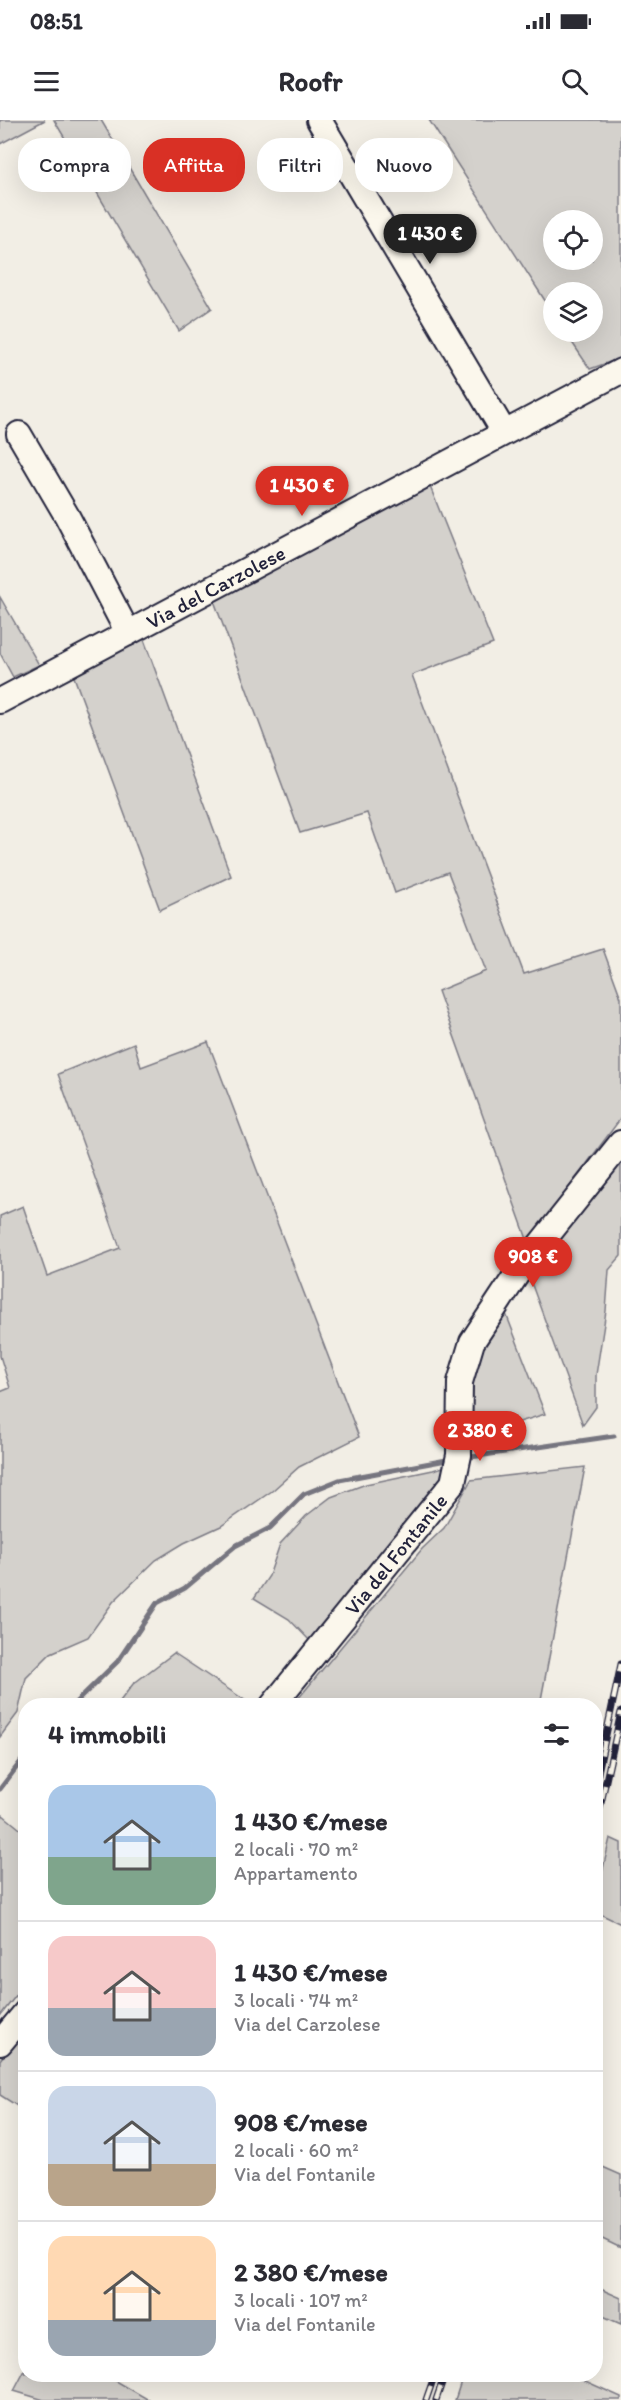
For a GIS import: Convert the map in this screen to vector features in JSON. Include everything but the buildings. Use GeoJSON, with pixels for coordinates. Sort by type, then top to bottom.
{"type":"FeatureCollection","features":[{"type":"Feature","properties":{"kind":"street"},"geometry":{"type":"LineString","coordinates":[[319,120],[504,432]]}},
{"type":"Feature","properties":{"kind":"street","name":"Via del Carzolese"},"geometry":{"type":"LineString","coordinates":[[0,701],[621,370]]}},
{"type":"Feature","properties":{"kind":"street"},"geometry":{"type":"LineString","coordinates":[[19,434],[67,516],[128,633]]}},
{"type":"Feature","properties":{"kind":"street","name":"Via del Fontanile"},"geometry":{"type":"LineString","coordinates":[[279,1698],[441,1499],[456,1477],[460,1441],[460,1382],[465,1359],[476,1335],[548,1232],[621,1143]]}},
{"type":"Feature","properties":{"kind":"street"},"geometry":{"type":"LineString","coordinates":[[0,2043],[18,2022]]}},
{"type":"Feature","properties":{"kind":"shaded area"},"geometry":{"type":"Polygon","coordinates":[[[0,120],[45,120],[0,144],[0,120]]]}},
{"type":"Feature","properties":{"kind":"shaded area"},"geometry":{"type":"Polygon","coordinates":[[[54,120],[101,120],[112,138],[65,138],[54,120]]]}},
{"type":"Feature","properties":{"kind":"shaded area"},"geometry":{"type":"Polygon","coordinates":[[[429,120],[621,120],[621,358],[590,369],[572,342],[603,342],[603,282],[543,282],[543,297],[453,157],[453,138],[441,138],[429,120]]]}},
{"type":"Feature","properties":{"kind":"shaded area"},"geometry":{"type":"Polygon","coordinates":[[[131,171],[212,308],[179,331],[97,192],[131,192],[131,171]]]}},
{"type":"Feature","properties":{"kind":"shaded area"},"geometry":{"type":"Polygon","coordinates":[[[429,484],[493,644],[412,675],[524,974],[603,949],[621,998],[621,1118],[528,1242],[438,991],[486,971],[448,872],[395,893],[367,813],[300,833],[213,598],[429,484]]]}},
{"type":"Feature","properties":{"kind":"shaded area"},"geometry":{"type":"Polygon","coordinates":[[[0,597],[39,665],[13,677],[0,653],[0,597]]]}},
{"type":"Feature","properties":{"kind":"shaded area"},"geometry":{"type":"Polygon","coordinates":[[[143,637],[231,876],[160,910],[73,674],[143,637]]]}},
{"type":"Feature","properties":{"kind":"shaded area"},"geometry":{"type":"Polygon","coordinates":[[[208,1042],[359,1437],[299,1467],[272,1491],[221,1526],[184,1543],[156,1560],[113,1602],[88,1637],[51,1653],[26,1678],[21,1698],[18,1698],[18,1713],[0,1737],[0,1392],[10,1388],[0,1356],[0,1216],[23,1206],[47,1276],[120,1248],[58,1074],[134,1043],[141,1067],[208,1042]]]}},
{"type":"Feature","properties":{"kind":"shaded area"},"geometry":{"type":"Polygon","coordinates":[[[621,1161],[621,1256],[609,1270],[606,1311],[596,1375],[596,1407],[583,1425],[528,1274],[621,1161]]]}},
{"type":"Feature","properties":{"kind":"shaded area"},"geometry":{"type":"Polygon","coordinates":[[[503,1306],[545,1414],[468,1438],[466,1406],[476,1352],[503,1306]]]}},
{"type":"Feature","properties":{"kind":"shaded area"},"geometry":{"type":"Polygon","coordinates":[[[450,1465],[440,1487],[310,1641],[289,1619],[254,1598],[269,1576],[280,1544],[306,1516],[331,1497],[366,1484],[450,1465]]]}},
{"type":"Feature","properties":{"kind":"shaded area"},"geometry":{"type":"Polygon","coordinates":[[[585,1467],[541,1698],[299,1698],[422,1549],[444,1528],[471,1480],[585,1467]]]}},
{"type":"Feature","properties":{"kind":"shaded area"},"geometry":{"type":"Polygon","coordinates":[[[174,1653],[242,1698],[122,1698],[133,1684],[174,1653]]]}},
{"type":"Feature","properties":{"kind":"shaded area"},"geometry":{"type":"Polygon","coordinates":[[[3,1815],[18,1827],[18,1993],[0,2016],[0,1820],[3,1815]]]}},
{"type":"Feature","properties":{"kind":"shaded area"},"geometry":{"type":"Polygon","coordinates":[[[610,1838],[621,1843],[621,1924],[603,1915],[603,1868],[610,1838]]]}},
{"type":"Feature","properties":{"kind":"shaded area"},"geometry":{"type":"Polygon","coordinates":[[[18,2037],[18,2107],[0,2095],[0,2060],[18,2037]]]}},
{"type":"Feature","properties":{"kind":"shaded area"},"geometry":{"type":"Polygon","coordinates":[[[603,2167],[621,2175],[621,2248],[603,2239],[603,2167]]]}},
{"type":"Feature","properties":{"kind":"shaded area"},"geometry":{"type":"Polygon","coordinates":[[[603,2290],[621,2298],[621,2324],[603,2316],[603,2290]]]}},
{"type":"Feature","properties":{"kind":"shaded area"},"geometry":{"type":"Polygon","coordinates":[[[19,2382],[118,2382],[149,2400],[44,2400],[14,2391],[19,2382]]]}},
{"type":"Feature","properties":{"kind":"shaded area"},"geometry":{"type":"Polygon","coordinates":[[[461,2382],[588,2382],[621,2397],[621,2400],[455,2400],[461,2382]]]}},
{"type":"Feature","properties":{"kind":"waterway"},"geometry":{"type":"LineString","coordinates":[[464,1458],[614,1436]]}},
{"type":"Feature","properties":{"kind":"waterway"},"geometry":{"type":"LineString","coordinates":[[80,1698],[118,1661],[157,1603],[185,1588],[235,1546],[270,1528],[304,1494],[339,1480],[452,1459]]}},
{"type":"Feature","properties":{"kind":"waterway"},"geometry":{"type":"LineString","coordinates":[[0,1789],[18,1765]]}},
{"type":"Feature","properties":{"kind":"railway"},"geometry":{"type":"LineString","coordinates":[[603,1749],[621,1664]]}},
{"type":"Feature","properties":{"kind":"railway"},"geometry":{"type":"LineString","coordinates":[[603,1794],[621,1712]]}},
{"type":"Feature","properties":{"kind":"railway"},"geometry":{"type":"LineString","coordinates":[[426,2400],[432,2382]]}},
{"type":"Feature","properties":{"kind":"railway"},"geometry":{"type":"LineString","coordinates":[[436,2400],[442,2382]]}}]}
